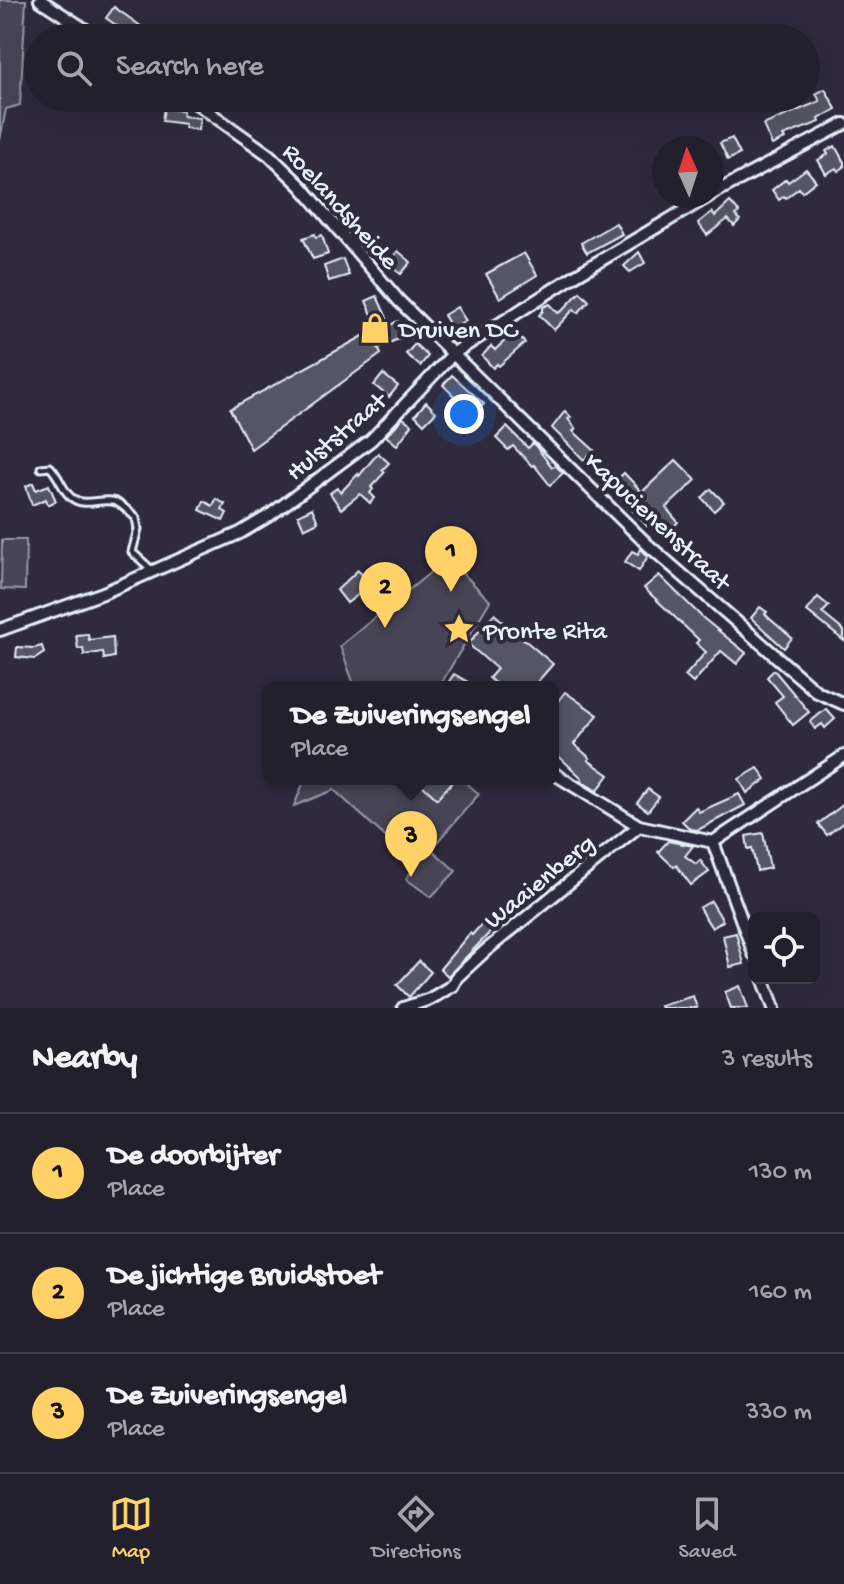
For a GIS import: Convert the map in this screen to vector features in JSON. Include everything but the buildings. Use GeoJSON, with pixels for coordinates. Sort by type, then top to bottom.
{"type":"FeatureCollection","features":[{"type":"Feature","properties":{"kind":"street"},"geometry":{"type":"LineString","coordinates":[[40,0],[77,24]]}},
{"type":"Feature","properties":{"kind":"street","name":"Roelandsheide"},"geometry":{"type":"LineString","coordinates":[[209,112],[269,155],[301,186],[399,301],[454,353]]}},
{"type":"Feature","properties":{"kind":"street","name":"Hulststraat"},"geometry":{"type":"LineString","coordinates":[[724,188],[844,124]]}},
{"type":"Feature","properties":{"kind":"street","name":"Hulststraat"},"geometry":{"type":"LineString","coordinates":[[0,630],[103,593],[240,533],[333,470],[371,440],[454,353],[688,208]]}},
{"type":"Feature","properties":{"kind":"street","name":"Kapucienenstraat"},"geometry":{"type":"LineString","coordinates":[[454,353],[648,545],[817,692],[844,704]]}},
{"type":"Feature","properties":{"kind":"street"},"geometry":{"type":"LineString","coordinates":[[559,777],[639,826],[713,842],[844,756]]}},
{"type":"Feature","properties":{"kind":"street","name":"Waaienberg"},"geometry":{"type":"LineString","coordinates":[[403,1008],[430,999],[452,986],[457,977],[485,951],[639,826]]}},
{"type":"Feature","properties":{"kind":"street"},"geometry":{"type":"LineString","coordinates":[[713,842],[748,938]]}},
{"type":"Feature","properties":{"kind":"street"},"geometry":{"type":"LineString","coordinates":[[765,984],[774,1008]]}},
{"type":"Feature","properties":{"kind":"lane"},"geometry":{"type":"LineString","coordinates":[[41,468],[50,467],[59,476],[68,495],[80,503],[118,503],[136,518],[138,529],[132,552],[153,571]]}},
{"type":"Feature","properties":{"kind":"shaded area"},"geometry":{"type":"Polygon","coordinates":[[[0,0],[26,0],[20,105],[6,109],[0,140],[0,0]]]}},
{"type":"Feature","properties":{"kind":"shaded area"},"geometry":{"type":"Polygon","coordinates":[[[2,540],[26,540],[25,590],[1,589],[2,540]]]}},
{"type":"Feature","properties":{"kind":"shaded area"},"geometry":{"type":"Polygon","coordinates":[[[448,558],[490,601],[443,681],[353,681],[340,646],[448,558]]]}},
{"type":"Feature","properties":{"kind":"shaded area"},"geometry":{"type":"Polygon","coordinates":[[[303,785],[469,785],[479,794],[431,849],[456,871],[431,897],[406,879],[416,865],[334,790],[294,806],[303,785]]]}},
{"type":"Feature","properties":{"kind":"place","name":"Druiven DC"},"geometry":{"type":"Point","coordinates":[375,328]}},
{"type":"Feature","properties":{"kind":"place","name":"De doorbijter"},"geometry":{"type":"Point","coordinates":[451,592]}},
{"type":"Feature","properties":{"kind":"place","name":"De jichtige Bruidstoet"},"geometry":{"type":"Point","coordinates":[385,628]}},
{"type":"Feature","properties":{"kind":"place","name":"Pronte Rita"},"geometry":{"type":"Point","coordinates":[459,629]}},
{"type":"Feature","properties":{"kind":"place","name":"De Zuiveringsengel"},"geometry":{"type":"Point","coordinates":[411,877]}}]}
